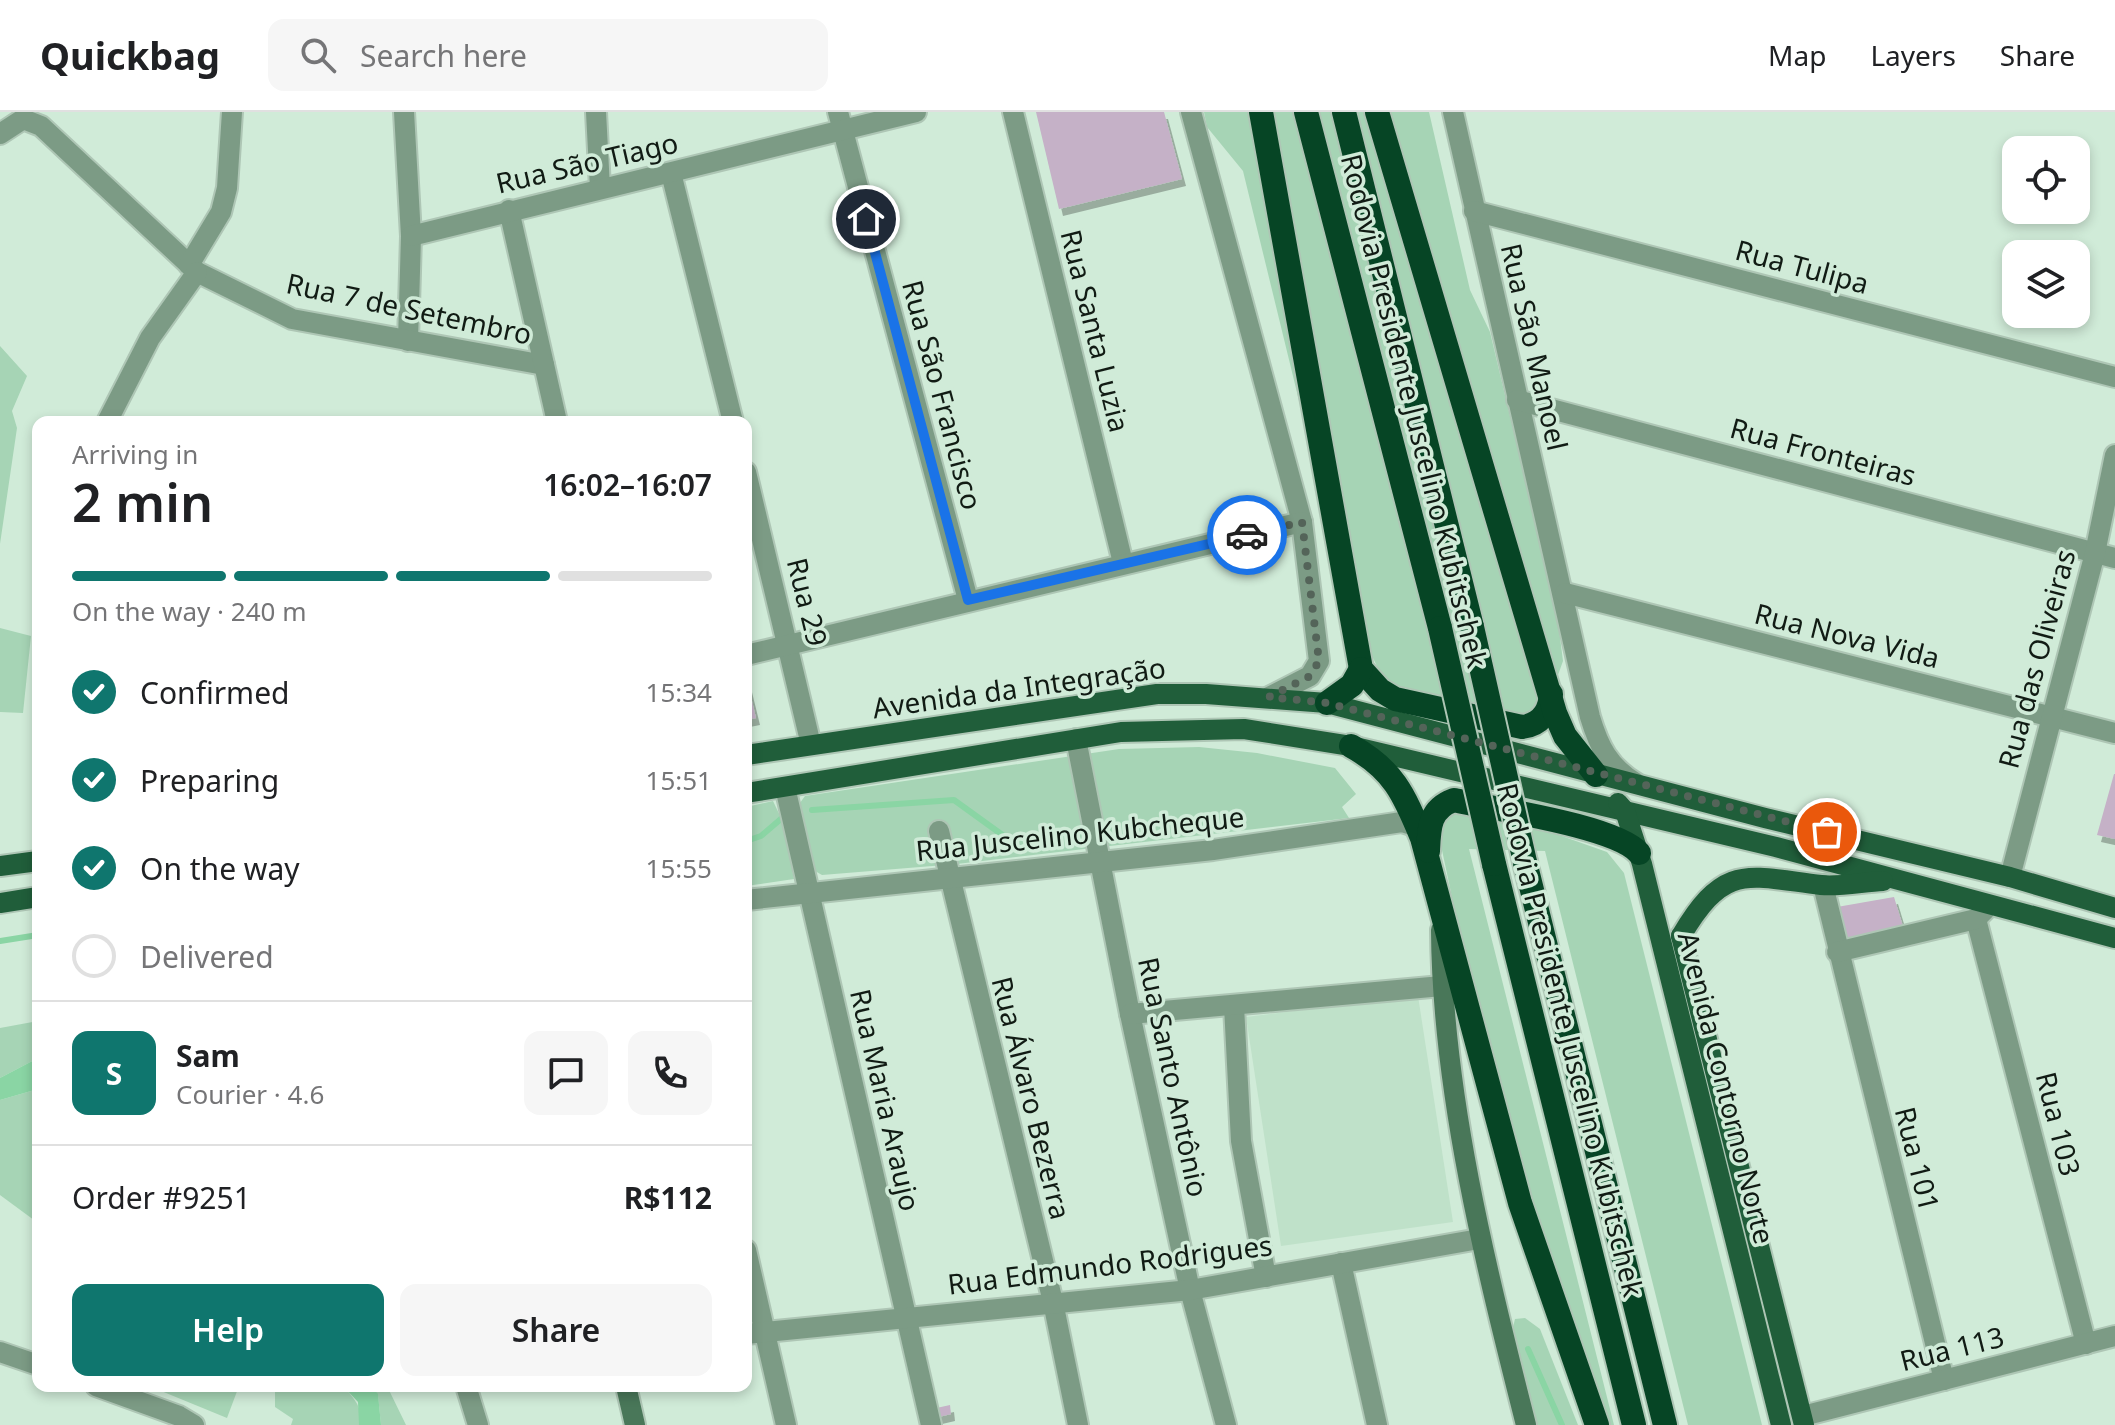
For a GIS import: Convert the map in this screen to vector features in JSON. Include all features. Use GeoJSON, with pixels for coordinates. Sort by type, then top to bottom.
{"type":"FeatureCollection","features":[{"type":"Feature","properties":{"kind":"highway"},"geometry":{"type":"LineString","coordinates":[[1261,112],[1361,669],[1380,690],[1395,699],[1522,727],[1534,725],[1543,717],[1551,694]]}},
{"type":"Feature","properties":{"kind":"highway","name":"Rodovia Presidente Juscelino Kubitschek"},"geometry":{"type":"LineString","coordinates":[[1306,112],[1440,628],[1494,864],[1634,1425]]}},
{"type":"Feature","properties":{"kind":"highway","name":"Rodovia Presidente Juscelino Kubitschek"},"geometry":{"type":"LineString","coordinates":[[1344,112],[1665,1425]]}},
{"type":"Feature","properties":{"kind":"highway"},"geometry":{"type":"LineString","coordinates":[[1377,112],[1551,694],[1565,736],[1596,775]]}},
{"type":"Feature","properties":{"kind":"highway"},"geometry":{"type":"LineString","coordinates":[[1327,703],[1352,685],[1361,669]]}},
{"type":"Feature","properties":{"kind":"highway"},"geometry":{"type":"LineString","coordinates":[[1351,746],[1376,760],[1387,771],[1418,827],[1520,1203],[1597,1425]]}},
{"type":"Feature","properties":{"kind":"highway"},"geometry":{"type":"LineString","coordinates":[[1427,853],[1429,827],[1436,809],[1454,800],[1598,832],[1622,840],[1639,853]]}},
{"type":"Feature","properties":{"kind":"main road","name":"Avenida da Integração"},"geometry":{"type":"LineString","coordinates":[[752,754],[1157,694],[1269,697],[1327,703],[1596,775],[2010,877],[2115,908]]}},
{"type":"Feature","properties":{"kind":"main road","name":"Avenida da Integração"},"geometry":{"type":"LineString","coordinates":[[752,792],[1121,732],[1209,727],[1299,736],[1793,851],[2115,938]]}},
{"type":"Feature","properties":{"kind":"main road","name":"Avenida Contorno Norte"},"geometry":{"type":"LineString","coordinates":[[1596,775],[1625,811],[1672,940],[1781,1425]]}},
{"type":"Feature","properties":{"kind":"main road"},"geometry":{"type":"LineString","coordinates":[[1793,851],[1780,863],[1728,882],[1709,896],[1672,940],[1804,1423]]}},
{"type":"Feature","properties":{"kind":"main road"},"geometry":{"type":"LineString","coordinates":[[1793,851],[1789,873],[1795,879]]}},
{"type":"Feature","properties":{"kind":"main road"},"geometry":{"type":"LineString","coordinates":[[0,866],[32,862]]}},
{"type":"Feature","properties":{"kind":"main road"},"geometry":{"type":"LineString","coordinates":[[1750,875],[1823,885],[1898,880]]}},
{"type":"Feature","properties":{"kind":"main road"},"geometry":{"type":"LineString","coordinates":[[0,903],[32,898]]}},
{"type":"Feature","properties":{"kind":"street"},"geometry":{"type":"LineString","coordinates":[[110,416],[221,212],[227,188],[232,112]]}},
{"type":"Feature","properties":{"kind":"street"},"geometry":{"type":"LineString","coordinates":[[404,112],[411,236],[408,341]]}},
{"type":"Feature","properties":{"kind":"street"},"geometry":{"type":"LineString","coordinates":[[596,112],[600,188]]}},
{"type":"Feature","properties":{"kind":"street","name":"Rua São Tiago"},"geometry":{"type":"LineString","coordinates":[[411,236],[671,173],[840,122],[916,112]]}},
{"type":"Feature","properties":{"kind":"street","name":"Rua Santa Luzia"},"geometry":{"type":"LineString","coordinates":[[1013,112],[1123,563]]}},
{"type":"Feature","properties":{"kind":"street"},"geometry":{"type":"LineString","coordinates":[[1191,112],[1302,522],[1319,661],[1310,676],[1269,697]]}},
{"type":"Feature","properties":{"kind":"street","name":"Rua São Manoel"},"geometry":{"type":"LineString","coordinates":[[1453,112],[1596,739],[1618,773],[1640,786]]}},
{"type":"Feature","properties":{"kind":"street","name":"Rua 7 de Setembro"},"geometry":{"type":"LineString","coordinates":[[0,134],[23,119],[41,126],[193,268],[292,319],[544,365]]}},
{"type":"Feature","properties":{"kind":"street","name":"Rua São Francisco"},"geometry":{"type":"LineString","coordinates":[[840,122],[968,600]]}},
{"type":"Feature","properties":{"kind":"street"},"geometry":{"type":"LineString","coordinates":[[671,173],[732,416]]}},
{"type":"Feature","properties":{"kind":"street"},"geometry":{"type":"LineString","coordinates":[[509,210],[556,416]]}},
{"type":"Feature","properties":{"kind":"street","name":"Rua Tulipa"},"geometry":{"type":"LineString","coordinates":[[1474,211],[2115,377]]}},
{"type":"Feature","properties":{"kind":"street","name":"Rua Fronteiras"},"geometry":{"type":"LineString","coordinates":[[1517,400],[2115,558]]}},
{"type":"Feature","properties":{"kind":"street","name":"Rua das Oliveiras"},"geometry":{"type":"LineString","coordinates":[[2010,877],[2095,553],[2115,455]]}},
{"type":"Feature","properties":{"kind":"street","name":"Rua 29"},"geometry":{"type":"LineString","coordinates":[[752,496],[811,745]]}},
{"type":"Feature","properties":{"kind":"street"},"geometry":{"type":"LineString","coordinates":[[752,654],[1302,522]]}},
{"type":"Feature","properties":{"kind":"street","name":"Rua Nova Vida"},"geometry":{"type":"LineString","coordinates":[[1565,593],[2115,733]]}},
{"type":"Feature","properties":{"kind":"street","name":"Rua Santo Antônio"},"geometry":{"type":"LineString","coordinates":[[1076,739],[1130,1014],[1190,1290],[1226,1425]]}},
{"type":"Feature","properties":{"kind":"street","name":"Rua Maria Araujo"},"geometry":{"type":"LineString","coordinates":[[785,787],[931,1425]]}},
{"type":"Feature","properties":{"kind":"street","name":"Rua Juscelino Kubcheque"},"geometry":{"type":"LineString","coordinates":[[752,899],[1101,863],[1402,822],[1418,827]]}},
{"type":"Feature","properties":{"kind":"street","name":"Rua Álvaro Bezerra"},"geometry":{"type":"LineString","coordinates":[[939,831],[1053,1302],[1078,1425]]}},
{"type":"Feature","properties":{"kind":"street","name":"Rua 101"},"geometry":{"type":"LineString","coordinates":[[1823,885],[1944,1380]]}},
{"type":"Feature","properties":{"kind":"street"},"geometry":{"type":"LineString","coordinates":[[1837,952],[1976,919],[1993,903]]}},
{"type":"Feature","properties":{"kind":"street"},"geometry":{"type":"LineString","coordinates":[[1441,909],[1442,986],[1479,1239],[1526,1425]]}},
{"type":"Feature","properties":{"kind":"street","name":"Rua 103"},"geometry":{"type":"LineString","coordinates":[[1976,919],[2086,1344]]}},
{"type":"Feature","properties":{"kind":"street"},"geometry":{"type":"LineString","coordinates":[[1130,1014],[1442,986]]}},
{"type":"Feature","properties":{"kind":"street"},"geometry":{"type":"LineString","coordinates":[[1234,1006],[1241,1141],[1266,1277]]}},
{"type":"Feature","properties":{"kind":"street","name":"Rua Edmundo Rodrigues"},"geometry":{"type":"LineString","coordinates":[[756,1332],[1190,1290],[1479,1239]]}},
{"type":"Feature","properties":{"kind":"street"},"geometry":{"type":"LineString","coordinates":[[1341,1263],[1377,1425]]}},
{"type":"Feature","properties":{"kind":"street"},"geometry":{"type":"LineString","coordinates":[[752,1299],[756,1332],[786,1425]]}},
{"type":"Feature","properties":{"kind":"street","name":"Rua 113"},"geometry":{"type":"LineString","coordinates":[[1804,1423],[1944,1380],[2115,1336]]}},
{"type":"Feature","properties":{"kind":"street"},"geometry":{"type":"LineString","coordinates":[[0,1352],[32,1363]]}},
{"type":"Feature","properties":{"kind":"street"},"geometry":{"type":"LineString","coordinates":[[112,1392],[187,1420]]}},
{"type":"Feature","properties":{"kind":"street"},"geometry":{"type":"LineString","coordinates":[[468,1392],[478,1425]]}},
{"type":"Feature","properties":{"kind":"street"},"geometry":{"type":"LineString","coordinates":[[627,1392],[635,1425]]}},
{"type":"Feature","properties":{"kind":"shaded area"},"geometry":{"type":"Polygon","coordinates":[[[1204,112],[1429,112],[1470,290],[1490,332],[1557,614],[1563,661],[1543,717],[1430,707],[1385,683],[1350,610],[1243,171],[1207,127],[1204,112]]]}},
{"type":"Feature","properties":{"kind":"shaded area"},"geometry":{"type":"Polygon","coordinates":[[[0,346],[27,376],[12,411],[17,428],[0,544],[0,346]]]}},
{"type":"Feature","properties":{"kind":"shaded area"},"geometry":{"type":"Polygon","coordinates":[[[0,628],[31,636],[23,713],[0,712],[0,628]]]}},
{"type":"Feature","properties":{"kind":"shaded area"},"geometry":{"type":"Polygon","coordinates":[[[1199,747],[1257,753],[1335,768],[1356,794],[1342,807],[1349,818],[957,864],[822,875],[815,871],[797,807],[805,796],[1119,749],[1199,747]]]}},
{"type":"Feature","properties":{"kind":"shaded area"},"geometry":{"type":"Polygon","coordinates":[[[773,801],[783,822],[794,879],[752,885],[752,806],[773,801]]]}},
{"type":"Feature","properties":{"kind":"shaded area"},"geometry":{"type":"Polygon","coordinates":[[[1456,811],[1556,834],[1607,852],[1624,873],[1762,1425],[1688,1425],[1545,851],[1469,849],[1614,1425],[1605,1425],[1529,1196],[1460,935],[1439,836],[1439,827],[1456,811]]]}},
{"type":"Feature","properties":{"kind":"shaded area"},"geometry":{"type":"Polygon","coordinates":[[[1418,996],[1453,1222],[1281,1246],[1246,1017],[1418,996]]]}},
{"type":"Feature","properties":{"kind":"shaded area"},"geometry":{"type":"Polygon","coordinates":[[[32,1022],[32,1061],[0,1078],[0,1028],[32,1022]]]}},
{"type":"Feature","properties":{"kind":"shaded area"},"geometry":{"type":"Polygon","coordinates":[[[32,1061],[32,1091],[0,1100],[0,1078],[32,1061]]]}},
{"type":"Feature","properties":{"kind":"shaded area"},"geometry":{"type":"Polygon","coordinates":[[[32,1091],[32,1219],[0,1195],[0,1100],[32,1091]]]}},
{"type":"Feature","properties":{"kind":"shaded area"},"geometry":{"type":"Polygon","coordinates":[[[1525,1318],[1540,1329],[1578,1425],[1537,1425],[1513,1327],[1515,1319],[1525,1318]]]}},
{"type":"Feature","properties":{"kind":"shaded area"},"geometry":{"type":"Polygon","coordinates":[[[164,1392],[237,1392],[227,1418],[164,1392]]]}},
{"type":"Feature","properties":{"kind":"shaded area"},"geometry":{"type":"Polygon","coordinates":[[[275,1392],[348,1392],[359,1409],[359,1425],[291,1425],[293,1419],[275,1407],[275,1392]]]}},
{"type":"Feature","properties":{"kind":"shaded area"},"geometry":{"type":"Polygon","coordinates":[[[349,1392],[376,1392],[381,1425],[359,1425],[358,1402],[349,1392]]]}},
{"type":"Feature","properties":{"kind":"shaded area"},"geometry":{"type":"Polygon","coordinates":[[[376,1392],[390,1392],[406,1425],[381,1425],[376,1392]]]}},
{"type":"Feature","properties":{"kind":"building"},"geometry":{"type":"Polygon","coordinates":[[[1036,112],[1164,112],[1182,179],[1059,209],[1036,112]]]}},
{"type":"Feature","properties":{"kind":"building"},"geometry":{"type":"Polygon","coordinates":[[[2115,774],[2115,839],[2097,835],[2115,774]]]}},
{"type":"Feature","properties":{"kind":"building"},"geometry":{"type":"Polygon","coordinates":[[[1894,897],[1904,930],[1844,943],[1837,907],[1894,897]]]}},
{"type":"Feature","properties":{"kind":"building"},"geometry":{"type":"Polygon","coordinates":[[[950,1405],[951,1414],[934,1418],[932,1409],[950,1405]]]}},
{"type":"Feature","properties":{"kind":"waterway"},"geometry":{"type":"LineString","coordinates":[[812,810],[954,800],[1015,844]]}},
{"type":"Feature","properties":{"kind":"waterway"},"geometry":{"type":"LineString","coordinates":[[752,839],[761,836],[782,818]]}},
{"type":"Feature","properties":{"kind":"waterway"},"geometry":{"type":"LineString","coordinates":[[0,941],[32,936]]}},
{"type":"Feature","properties":{"kind":"waterway"},"geometry":{"type":"LineString","coordinates":[[1528,1349],[1562,1425]]}},
{"type":"Feature","properties":{"kind":"way so far"},"geometry":{"type":"LineString","coordinates":[[1247,535],[1302,522],[1319,661],[1310,676],[1269,697],[1327,703],[1596,775],[1827,832]]}},
{"type":"Feature","properties":{"kind":"route"},"geometry":{"type":"LineString","coordinates":[[866,219],[968,600],[1247,535]]}}]}
